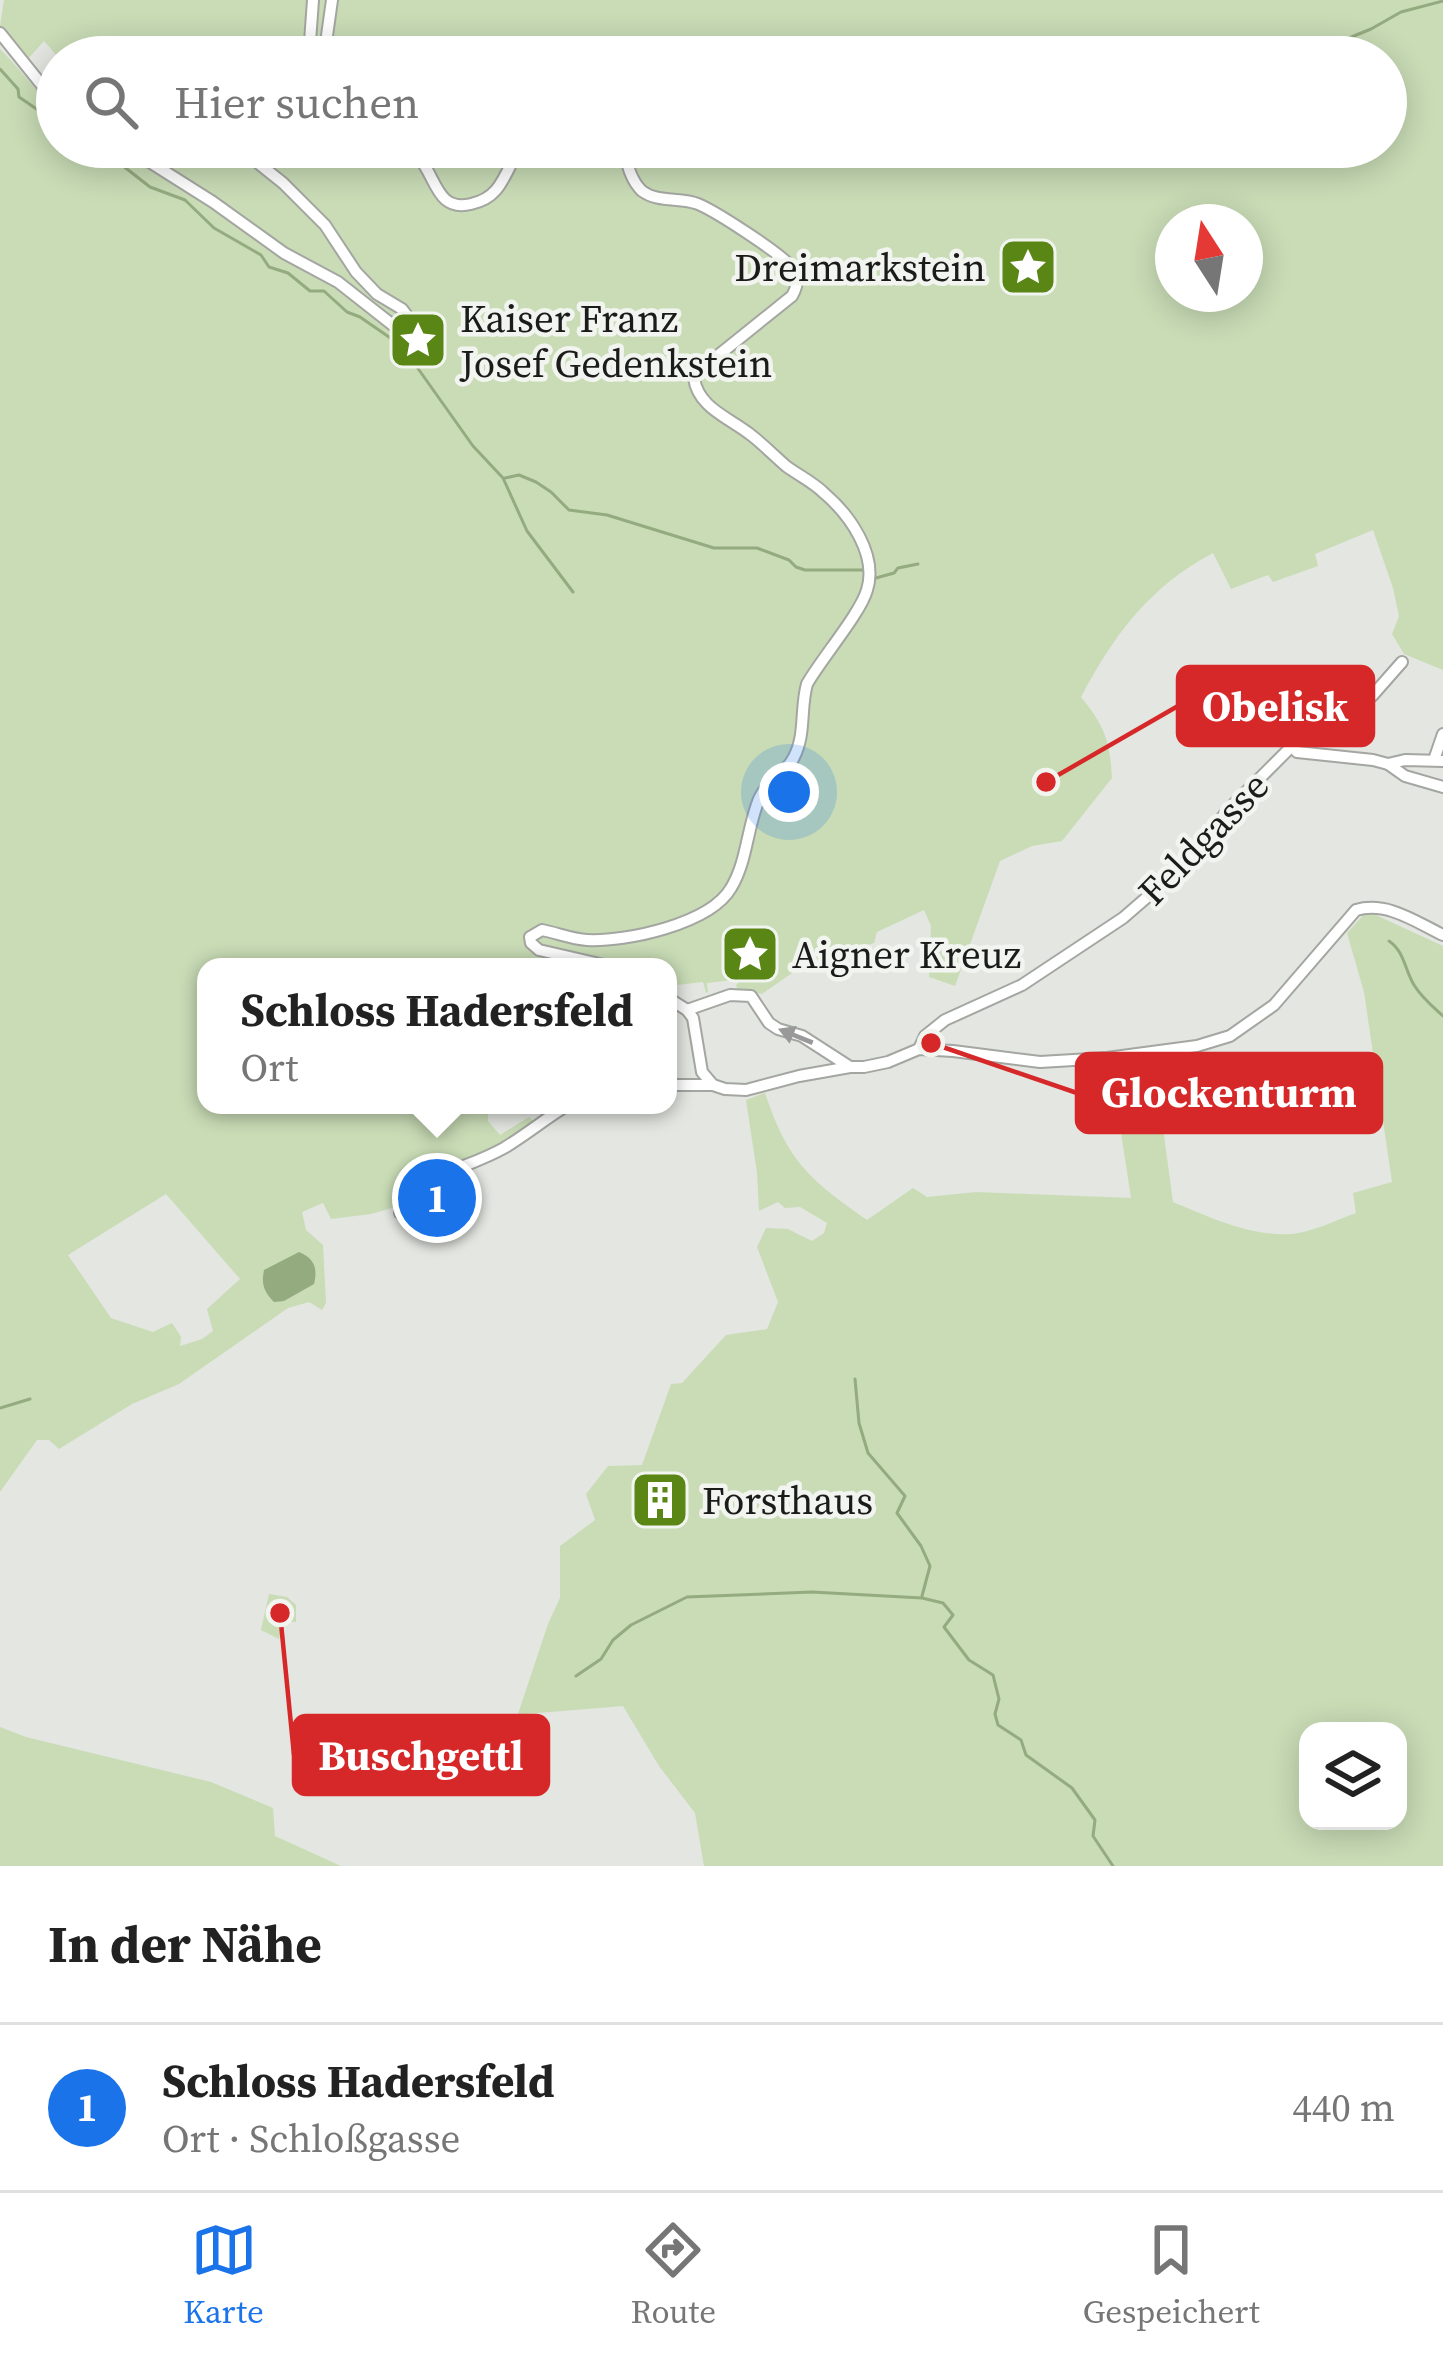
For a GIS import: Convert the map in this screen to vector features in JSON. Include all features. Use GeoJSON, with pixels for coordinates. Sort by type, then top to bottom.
{"type":"FeatureCollection","features":[{"type":"Feature","properties":{"kind":"street"},"geometry":{"type":"LineString","coordinates":[[310,36],[313,0]]}},
{"type":"Feature","properties":{"kind":"street"},"geometry":{"type":"LineString","coordinates":[[325,36],[332,0]]}},
{"type":"Feature","properties":{"kind":"street"},"geometry":{"type":"LineString","coordinates":[[0,33],[36,78]]}},
{"type":"Feature","properties":{"kind":"street"},"geometry":{"type":"LineString","coordinates":[[155,168],[284,253],[338,282],[394,326],[405,327],[409,317],[402,309],[377,294],[325,225],[264,168]]}},
{"type":"Feature","properties":{"kind":"street"},"geometry":{"type":"LineString","coordinates":[[428,168],[439,196],[460,206],[486,199],[508,168]]}},
{"type":"Feature","properties":{"kind":"street"},"geometry":{"type":"LineString","coordinates":[[574,958],[539,950],[530,937],[542,930],[579,940],[618,938],[676,926],[718,904],[732,888],[759,799],[796,753],[807,684],[866,596],[870,575],[860,539],[825,493],[701,400],[695,388],[694,378],[700,370],[792,296],[795,273],[780,256],[711,210],[645,193],[629,168]]}},
{"type":"Feature","properties":{"kind":"street"},"geometry":{"type":"LineString","coordinates":[[1292,746],[1372,696],[1402,662]]}},
{"type":"Feature","properties":{"kind":"street"},"geometry":{"type":"LineString","coordinates":[[1388,764],[1438,761],[1443,734]]}},
{"type":"Feature","properties":{"kind":"street","name":"Feldgasse"},"geometry":{"type":"LineString","coordinates":[[919,1049],[925,1036],[945,1020],[1041,974],[1165,884],[1226,812],[1292,746],[1297,752],[1388,764],[1405,776],[1443,788]]}},
{"type":"Feature","properties":{"kind":"street"},"geometry":{"type":"LineString","coordinates":[[677,1085],[746,1090],[888,1062],[919,1049],[1040,1062],[1215,1043],[1274,1005],[1355,910],[1394,911],[1443,934]]}},
{"type":"Feature","properties":{"kind":"street"},"geometry":{"type":"LineString","coordinates":[[687,1010],[730,995],[751,996],[778,1029],[802,1036],[850,1067]]}},
{"type":"Feature","properties":{"kind":"street"},"geometry":{"type":"LineString","coordinates":[[677,1004],[687,1010],[695,1026],[702,1072],[713,1084]]}},
{"type":"Feature","properties":{"kind":"street"},"geometry":{"type":"LineString","coordinates":[[400,1213],[412,1193],[426,1183],[509,1145],[555,1114]]}},
{"type":"Feature","properties":{"kind":"shaded area"},"geometry":{"type":"Polygon","coordinates":[[[4,0],[1443,0],[1443,670],[1404,654],[1392,634],[1399,616],[1373,530],[1315,554],[1318,566],[1273,582],[1268,575],[1231,589],[1213,553],[1191,566],[1135,614],[1081,697],[1105,735],[1112,778],[1062,841],[1032,846],[1000,861],[955,986],[929,977],[931,926],[924,910],[877,932],[874,943],[802,966],[762,994],[738,990],[739,982],[733,980],[707,983],[706,993],[703,982],[677,985],[677,958],[197,958],[197,1114],[488,1114],[500,1135],[529,1117],[535,1123],[488,1152],[412,1187],[399,1206],[331,1219],[323,1203],[302,1212],[306,1230],[323,1245],[326,1303],[322,1310],[309,1302],[288,1308],[179,1384],[132,1404],[59,1449],[49,1440],[37,1440],[0,1492],[0,49],[36,89],[36,168],[1407,168],[1407,36],[36,36],[36,50],[27,60],[0,26],[4,0]],[[166,1194],[68,1255],[111,1318],[153,1332],[172,1323],[181,1337],[180,1346],[213,1331],[207,1309],[240,1279],[166,1194]]]}},
{"type":"Feature","properties":{"kind":"shaded area"},"geometry":{"type":"Polygon","coordinates":[[[1367,911],[1443,946],[1443,1866],[704,1866],[695,1813],[659,1766],[623,1706],[526,1714],[503,1759],[560,1598],[560,1546],[595,1520],[586,1494],[608,1466],[642,1465],[671,1384],[682,1383],[726,1335],[767,1329],[778,1302],[757,1247],[766,1228],[788,1229],[812,1241],[824,1233],[827,1223],[800,1207],[785,1208],[778,1202],[759,1211],[746,1100],[765,1093],[782,1136],[803,1167],[867,1220],[913,1188],[927,1197],[976,1192],[1131,1198],[1111,1067],[1154,1062],[1173,1202],[1246,1229],[1292,1234],[1356,1213],[1353,1193],[1392,1182],[1364,992],[1347,933],[1367,911]]]}},
{"type":"Feature","properties":{"kind":"shaded area"},"geometry":{"type":"Polygon","coordinates":[[[299,1252],[314,1264],[314,1284],[274,1302],[264,1288],[264,1270],[299,1252]]]}},
{"type":"Feature","properties":{"kind":"shaded area"},"geometry":{"type":"Polygon","coordinates":[[[269,1594],[287,1597],[296,1605],[296,1622],[283,1622],[279,1639],[261,1630],[269,1594]]]}},
{"type":"Feature","properties":{"kind":"shaded area"},"geometry":{"type":"Polygon","coordinates":[[[0,1727],[211,1782],[273,1808],[275,1836],[341,1866],[0,1866],[0,1727]]]}},
{"type":"Feature","properties":{"kind":"waterway"},"geometry":{"type":"LineString","coordinates":[[1354,36],[1401,12],[1443,1]]}},
{"type":"Feature","properties":{"kind":"waterway"},"geometry":{"type":"LineString","coordinates":[[0,69],[18,89],[19,97],[36,109]]}},
{"type":"Feature","properties":{"kind":"waterway"},"geometry":{"type":"LineString","coordinates":[[126,168],[150,187],[185,200],[214,228],[261,255],[269,267],[288,273],[310,291],[324,291],[347,312],[402,346],[473,446],[503,478],[527,531],[573,592]]}},
{"type":"Feature","properties":{"kind":"waterway"},"geometry":{"type":"LineString","coordinates":[[505,478],[519,475],[536,482],[569,510],[607,515],[714,548],[757,548],[805,570],[863,570]]}},
{"type":"Feature","properties":{"kind":"waterway"},"geometry":{"type":"LineString","coordinates":[[876,578],[918,564]]}},
{"type":"Feature","properties":{"kind":"waterway"},"geometry":{"type":"LineString","coordinates":[[1389,941],[1417,990],[1443,1016]]}},
{"type":"Feature","properties":{"kind":"waterway"},"geometry":{"type":"LineString","coordinates":[[855,1379],[859,1423],[868,1453],[905,1496],[897,1513],[930,1566],[922,1596]]}},
{"type":"Feature","properties":{"kind":"waterway"},"geometry":{"type":"LineString","coordinates":[[0,1408],[30,1399]]}},
{"type":"Feature","properties":{"kind":"waterway"},"geometry":{"type":"LineString","coordinates":[[576,1676],[601,1659],[631,1625],[687,1597],[812,1592],[943,1603],[953,1615],[944,1627],[969,1660],[993,1675],[998,1725],[1021,1740],[1026,1755],[1072,1788],[1095,1820],[1093,1836],[1113,1866]]}},
{"type":"Feature","properties":{"kind":"place","name":"Dreimarkstein"},"geometry":{"type":"Point","coordinates":[1028,267]}},
{"type":"Feature","properties":{"kind":"place","name":"Kaiser Franz Josef Gedenkstein"},"geometry":{"type":"Point","coordinates":[418,340]}},
{"type":"Feature","properties":{"kind":"place","name":"Obelisk"},"geometry":{"type":"Point","coordinates":[1046,782]}},
{"type":"Feature","properties":{"kind":"place","name":"Aigner Kreuz"},"geometry":{"type":"Point","coordinates":[750,954]}},
{"type":"Feature","properties":{"kind":"place","name":"Glockenturm"},"geometry":{"type":"Point","coordinates":[931,1043]}},
{"type":"Feature","properties":{"kind":"place","name":"Schloss Hadersfeld"},"geometry":{"type":"Point","coordinates":[437,1198]}},
{"type":"Feature","properties":{"kind":"place","name":"Forsthaus"},"geometry":{"type":"Point","coordinates":[660,1500]}},
{"type":"Feature","properties":{"kind":"place","name":"Buschgettl"},"geometry":{"type":"Point","coordinates":[280,1613]}}]}
